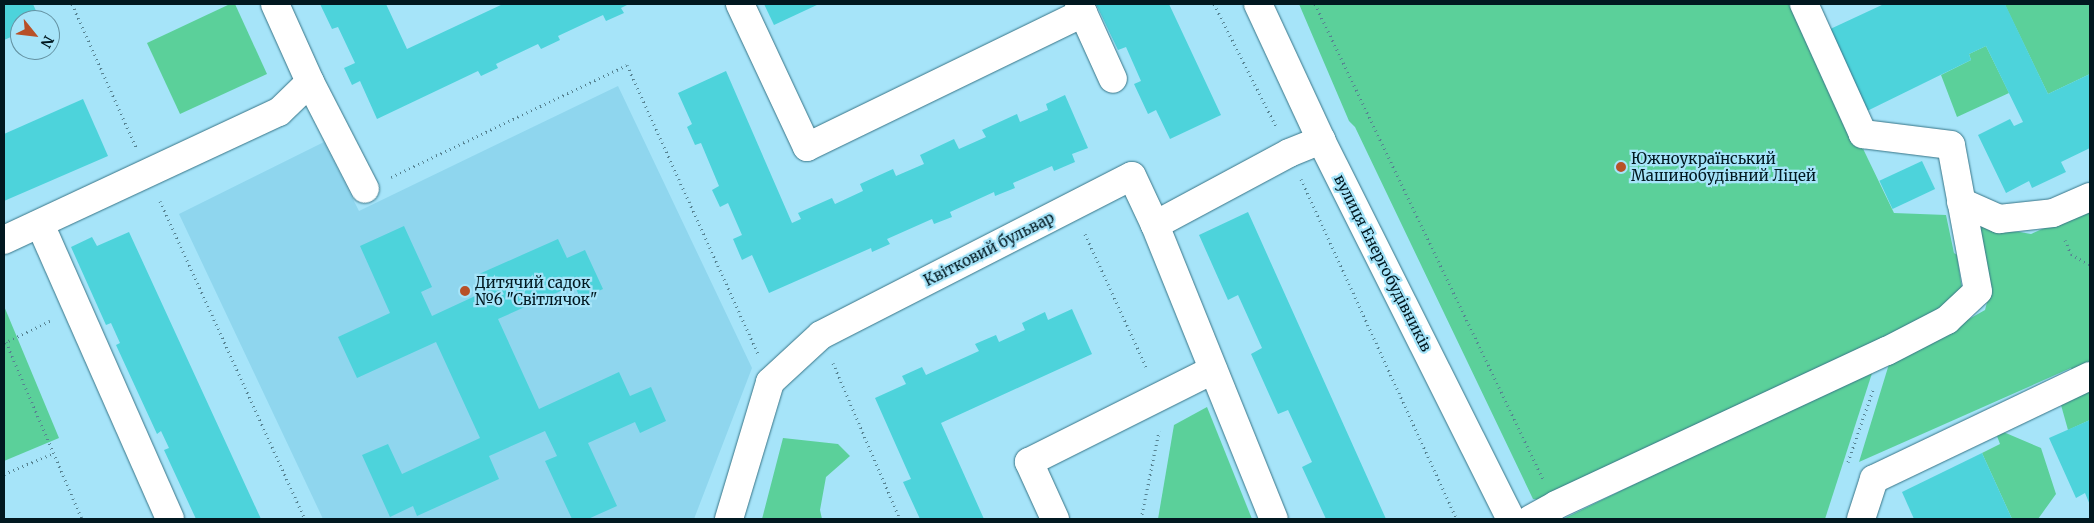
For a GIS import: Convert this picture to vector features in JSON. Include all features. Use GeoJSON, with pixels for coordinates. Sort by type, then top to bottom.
{"type":"FeatureCollection","features":[{"type":"Feature","properties":{"kind":"street"},"geometry":{"type":"LineString","coordinates":[[275,4],[310,82],[365,189]]}},
{"type":"Feature","properties":{"kind":"street"},"geometry":{"type":"LineString","coordinates":[[740,4],[807,147],[1081,8],[1112,79]]}},
{"type":"Feature","properties":{"kind":"street","name":"вулиця Енергобудівників"},"geometry":{"type":"LineString","coordinates":[[1258,4],[1321,140],[1512,519]]}},
{"type":"Feature","properties":{"kind":"street"},"geometry":{"type":"LineString","coordinates":[[1531,519],[1556,505],[1886,351],[1947,320],[1978,291],[1951,145],[1864,134],[1804,4]]}},
{"type":"Feature","properties":{"kind":"street"},"geometry":{"type":"LineString","coordinates":[[4,240],[279,112],[310,82]]}},
{"type":"Feature","properties":{"kind":"street"},"geometry":{"type":"LineString","coordinates":[[1274,519],[1154,225],[1289,154],[1321,140]]}},
{"type":"Feature","properties":{"kind":"street","name":"Квітковий бульвар"},"geometry":{"type":"LineString","coordinates":[[770,382],[822,335],[1132,176],[1154,225]]}},
{"type":"Feature","properties":{"kind":"street"},"geometry":{"type":"LineString","coordinates":[[1961,202],[1999,219],[2053,214],[2090,197]]}},
{"type":"Feature","properties":{"kind":"street"},"geometry":{"type":"LineString","coordinates":[[40,224],[170,519]]}},
{"type":"Feature","properties":{"kind":"street"},"geometry":{"type":"LineString","coordinates":[[1055,519],[1029,462],[1213,370]]}},
{"type":"Feature","properties":{"kind":"street"},"geometry":{"type":"LineString","coordinates":[[1861,519],[1874,479],[2090,376]]}},
{"type":"Feature","properties":{"kind":"street"},"geometry":{"type":"LineString","coordinates":[[730,519],[770,382]]}},
{"type":"Feature","properties":{"kind":"path"},"geometry":{"type":"LineString","coordinates":[[72,4],[147,174],[305,519]]}},
{"type":"Feature","properties":{"kind":"path"},"geometry":{"type":"LineString","coordinates":[[1214,4],[1289,154],[1457,519]]}},
{"type":"Feature","properties":{"kind":"path"},"geometry":{"type":"LineString","coordinates":[[1315,4],[1556,505]]}},
{"type":"Feature","properties":{"kind":"path"},"geometry":{"type":"LineString","coordinates":[[365,189],[627,64],[770,382]]}},
{"type":"Feature","properties":{"kind":"path"},"geometry":{"type":"LineString","coordinates":[[1072,206],[1164,406],[1141,519]]}},
{"type":"Feature","properties":{"kind":"path"},"geometry":{"type":"LineString","coordinates":[[2053,214],[2071,254],[2090,265]]}},
{"type":"Feature","properties":{"kind":"path"},"geometry":{"type":"LineString","coordinates":[[77,308],[5,342],[82,519]]}},
{"type":"Feature","properties":{"kind":"path"},"geometry":{"type":"LineString","coordinates":[[822,335],[900,519]]}},
{"type":"Feature","properties":{"kind":"path"},"geometry":{"type":"LineString","coordinates":[[1845,472],[1886,351]]}},
{"type":"Feature","properties":{"kind":"path"},"geometry":{"type":"LineString","coordinates":[[4,474],[54,453]]}},
{"type":"Feature","properties":{"kind":"shaded area","name":"Дитячий садок №6 \"Світлячок\""},"geometry":{"type":"Polygon","coordinates":[[[618,86],[752,368],[694,519],[323,519],[179,214],[324,142],[359,211],[618,86]]]}},
{"type":"Feature","properties":{"kind":"green space"},"geometry":{"type":"Polygon","coordinates":[[[230,4],[235,4],[267,74],[180,114],[147,43],[230,4]]]}},
{"type":"Feature","properties":{"kind":"green space","name":"Южноукраїнський Машинобудівний Ліцей"},"geometry":{"type":"Polygon","coordinates":[[[1299,4],[1797,4],[1801,20],[1894,213],[1946,215],[1954,253],[1957,255],[1963,296],[1901,339],[1547,501],[1533,499],[1355,127],[1349,121],[1299,4]]]}},
{"type":"Feature","properties":{"kind":"green space"},"geometry":{"type":"Polygon","coordinates":[[[2090,4],[2090,74],[2048,94],[2005,5],[2090,4]]]}},
{"type":"Feature","properties":{"kind":"green space"},"geometry":{"type":"Polygon","coordinates":[[[1986,46],[2009,93],[1957,117],[1941,75],[1971,60],[1969,54],[1986,46]]]}},
{"type":"Feature","properties":{"kind":"green space"},"geometry":{"type":"Polygon","coordinates":[[[2090,208],[2090,420],[2068,430],[2061,405],[2075,377],[2071,368],[1859,462],[1889,364],[1985,310],[1991,287],[1980,225],[2031,234],[2090,208]]]}},
{"type":"Feature","properties":{"kind":"green space"},"geometry":{"type":"Polygon","coordinates":[[[4,306],[59,438],[4,461],[4,306]]]}},
{"type":"Feature","properties":{"kind":"green space"},"geometry":{"type":"Polygon","coordinates":[[[1874,367],[1825,519],[1563,519],[1874,367]]]}},
{"type":"Feature","properties":{"kind":"green space"},"geometry":{"type":"Polygon","coordinates":[[[1207,407],[1252,519],[1158,519],[1174,425],[1207,407]]]}},
{"type":"Feature","properties":{"kind":"green space"},"geometry":{"type":"Polygon","coordinates":[[[1994,428],[2041,448],[2056,494],[2038,519],[2012,519],[1982,453],[2000,444],[1994,428]]]}},
{"type":"Feature","properties":{"kind":"green space"},"geometry":{"type":"Polygon","coordinates":[[[783,438],[838,444],[850,456],[826,477],[820,510],[822,519],[762,519],[783,438]]]}},
{"type":"Feature","properties":{"kind":"building"},"geometry":{"type":"Polygon","coordinates":[[[4,4],[33,4],[36,10],[10,10],[10,37],[4,40],[4,4]]]}},
{"type":"Feature","properties":{"kind":"building"},"geometry":{"type":"Polygon","coordinates":[[[320,4],[386,4],[407,49],[503,4],[629,4],[621,8],[624,13],[606,21],[603,15],[558,36],[560,40],[541,49],[538,44],[496,64],[498,68],[481,76],[478,71],[377,119],[360,81],[352,85],[344,68],[355,63],[338,27],[332,29],[320,4]]]}},
{"type":"Feature","properties":{"kind":"building"},"geometry":{"type":"Polygon","coordinates":[[[764,4],[819,4],[774,25],[764,4]]]}},
{"type":"Feature","properties":{"kind":"building"},"geometry":{"type":"Polygon","coordinates":[[[1096,4],[1169,4],[1221,115],[1170,139],[1156,110],[1148,114],[1134,84],[1141,81],[1126,47],[1118,50],[1096,4]]]}},
{"type":"Feature","properties":{"kind":"building"},"geometry":{"type":"Polygon","coordinates":[[[1884,4],[2005,4],[2048,94],[2090,74],[2090,148],[2061,162],[2066,172],[2032,188],[2029,181],[2006,193],[1978,135],[2010,119],[2014,126],[2023,122],[1986,46],[1969,54],[1971,60],[1865,112],[1826,31],[1884,4]]]}},
{"type":"Feature","properties":{"kind":"building"},"geometry":{"type":"Polygon","coordinates":[[[726,71],[792,223],[801,219],[798,213],[832,198],[835,204],[863,191],[860,184],[893,169],[896,176],[924,164],[920,155],[954,139],[959,149],[986,137],[982,130],[1017,114],[1020,122],[1048,110],[1046,104],[1065,95],[1088,148],[1072,154],[1075,162],[1054,171],[1052,166],[1013,183],[1015,188],[995,196],[994,192],[950,212],[952,217],[934,224],[932,219],[887,239],[890,244],[872,252],[871,248],[769,293],[752,255],[742,260],[733,239],[742,235],[728,203],[720,207],[712,190],[719,186],[701,143],[695,145],[687,127],[692,124],[678,93],[726,71]]]}},
{"type":"Feature","properties":{"kind":"building"},"geometry":{"type":"Polygon","coordinates":[[[83,99],[108,156],[4,201],[4,134],[83,99]]]}},
{"type":"Feature","properties":{"kind":"building"},"geometry":{"type":"Polygon","coordinates":[[[1922,161],[1935,189],[1893,209],[1879,181],[1922,161]]]}},
{"type":"Feature","properties":{"kind":"building"},"geometry":{"type":"Polygon","coordinates":[[[1248,212],[1386,519],[1326,519],[1302,467],[1312,462],[1288,410],[1278,414],[1251,354],[1262,348],[1238,295],[1228,300],[1199,235],[1248,212]]]}},
{"type":"Feature","properties":{"kind":"building"},"geometry":{"type":"Polygon","coordinates":[[[404,226],[432,287],[421,292],[432,316],[486,291],[479,274],[558,239],[567,258],[585,250],[603,289],[581,299],[574,285],[498,319],[539,409],[619,372],[630,396],[651,387],[666,421],[640,433],[635,422],[588,443],[617,506],[588,519],[572,519],[545,461],[557,456],[545,431],[489,456],[499,479],[417,516],[413,506],[390,517],[362,455],[388,444],[402,474],[480,438],[436,342],[357,378],[338,337],[390,313],[360,246],[404,226]]]}},
{"type":"Feature","properties":{"kind":"building"},"geometry":{"type":"Polygon","coordinates":[[[129,232],[261,519],[196,519],[164,450],[169,448],[161,431],[157,434],[116,345],[120,343],[111,323],[106,325],[71,247],[92,237],[97,246],[129,232]]]}},
{"type":"Feature","properties":{"kind":"building"},"geometry":{"type":"Polygon","coordinates":[[[1072,309],[1092,354],[941,423],[984,519],[920,519],[903,482],[911,479],[875,398],[906,384],[902,376],[922,367],[926,375],[979,351],[975,344],[996,335],[999,342],[1025,330],[1022,323],[1045,312],[1048,320],[1072,309]]]}},
{"type":"Feature","properties":{"kind":"building"},"geometry":{"type":"Polygon","coordinates":[[[2090,420],[2090,505],[2085,493],[2076,498],[2049,438],[2090,420]]]}},
{"type":"Feature","properties":{"kind":"building"},"geometry":{"type":"Polygon","coordinates":[[[1982,453],[2012,519],[1914,519],[1902,492],[1982,453]]]}},
{"type":"Feature","properties":{"kind":"place","name":"Южноукраїнський Машинобудівний Ліцей"},"geometry":{"type":"Point","coordinates":[1621,167]}},
{"type":"Feature","properties":{"kind":"place","name":"Дитячий садок №6 \"Світлячок\""},"geometry":{"type":"Point","coordinates":[465,291]}}]}
